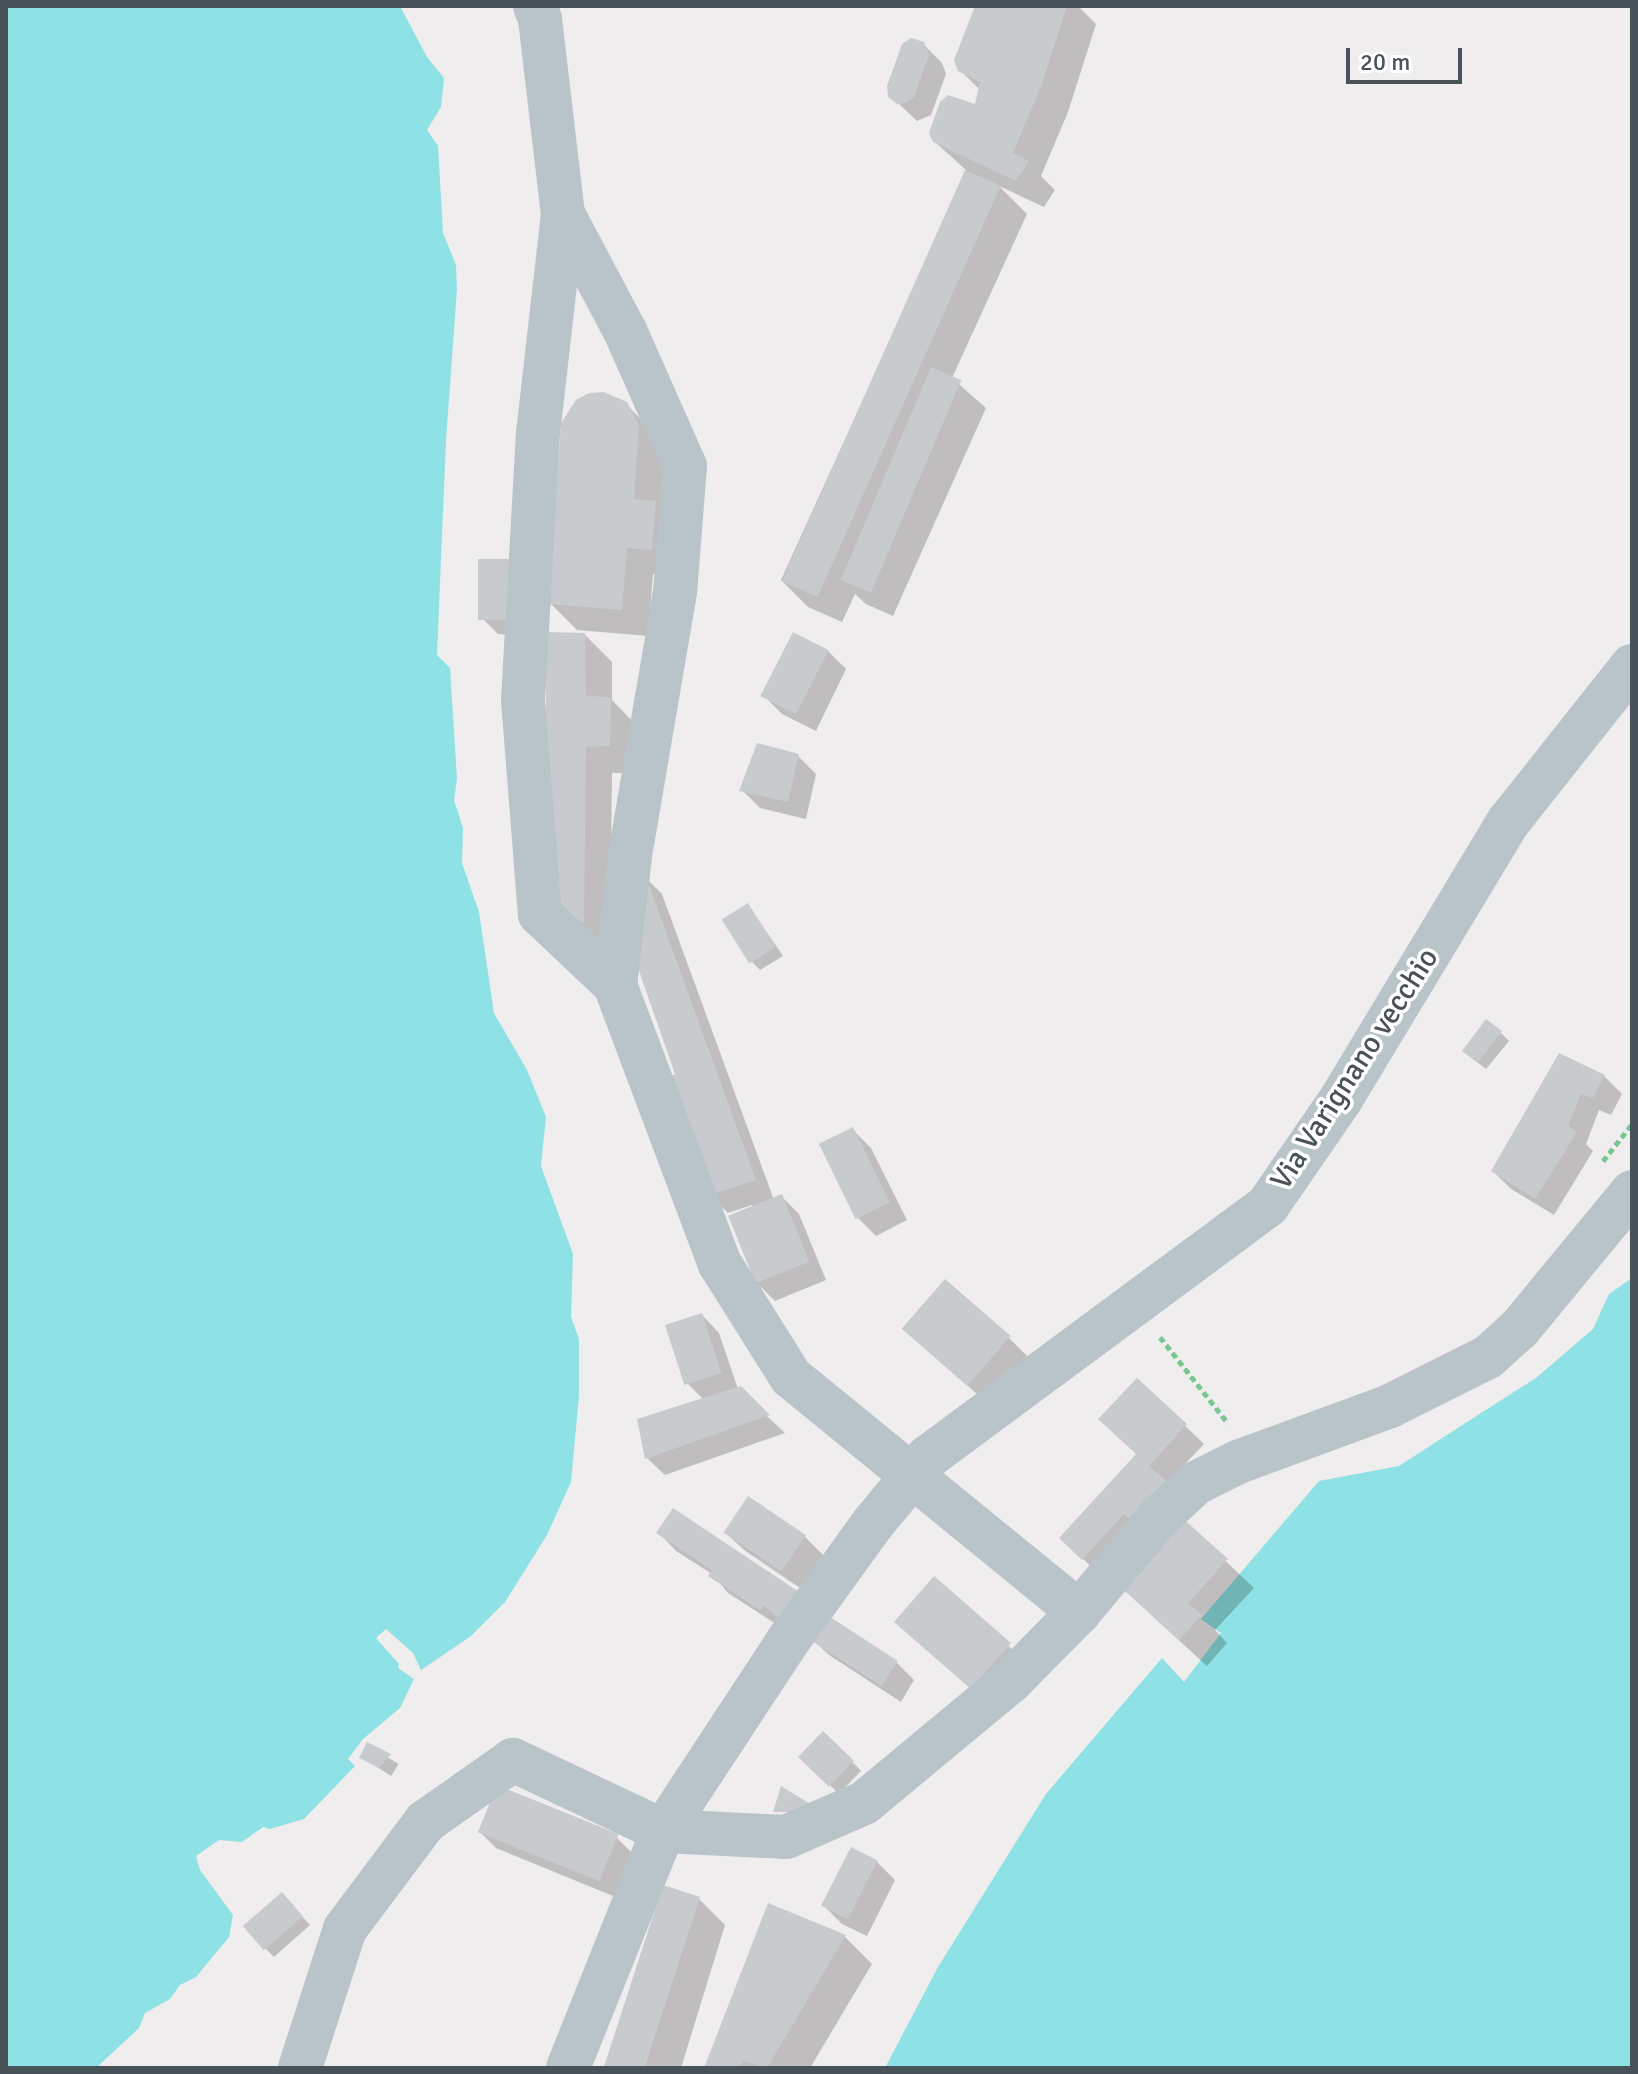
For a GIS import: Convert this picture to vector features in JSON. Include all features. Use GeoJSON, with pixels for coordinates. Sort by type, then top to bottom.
{"type":"FeatureCollection","features":[{"type":"Feature","properties":{"kind":"street"},"geometry":{"type":"LineString","coordinates":[[535,6],[540,19],[563,214],[538,432],[523,700],[540,914],[615,985],[720,1264],[791,1377],[1079,1612]]}},
{"type":"Feature","properties":{"kind":"street"},"geometry":{"type":"LineString","coordinates":[[563,214],[626,333],[685,466],[675,592],[630,856],[615,985]]}},
{"type":"Feature","properties":{"kind":"street","name":"Via Varignano vecchio"},"geometry":{"type":"LineString","coordinates":[[568,2068],[663,1831],[787,1642],[874,1522],[928,1457],[1268,1205],[1341,1099],[1509,821],[1632,666]]}},
{"type":"Feature","properties":{"kind":"street"},"geometry":{"type":"LineString","coordinates":[[300,2068],[345,1929],[425,1822],[513,1760],[663,1831],[786,1837],[864,1803],[1010,1682],[1079,1612],[1158,1518],[1196,1483],[1238,1462],[1390,1406],[1488,1357],[1520,1328],[1632,1192]]}},
{"type":"Feature","properties":{"kind":"path"},"geometry":{"type":"LineString","coordinates":[[1594,1171],[1632,1124]]}},
{"type":"Feature","properties":{"kind":"path"},"geometry":{"type":"LineString","coordinates":[[1132,1303],[1229,1424],[1243,1421]]}},
{"type":"Feature","properties":{"kind":"water"},"geometry":{"type":"Polygon","coordinates":[[[6,6],[400,6],[427,57],[444,78],[441,107],[427,130],[438,146],[443,233],[456,265],[457,289],[446,440],[437,655],[450,668],[457,779],[454,800],[463,828],[462,863],[479,912],[494,1013],[527,1070],[546,1117],[541,1166],[573,1254],[571,1317],[579,1339],[579,1396],[571,1482],[547,1535],[505,1602],[471,1636],[421,1670],[413,1653],[386,1629],[376,1638],[399,1664],[398,1668],[414,1679],[400,1708],[363,1739],[348,1759],[355,1766],[304,1819],[270,1829],[263,1827],[242,1842],[219,1840],[196,1856],[200,1870],[233,1915],[229,1937],[196,1977],[180,1985],[170,1999],[145,2013],[139,2028],[96,2068],[6,2068],[6,6]]]}},
{"type":"Feature","properties":{"kind":"water"},"geometry":{"type":"Polygon","coordinates":[[[1632,1278],[1632,2068],[885,2068],[938,1967],[1046,1794],[1162,1658],[1184,1682],[1221,1633],[1201,1619],[1319,1481],[1399,1466],[1536,1378],[1593,1329],[1609,1294],[1632,1278]]]}},
{"type":"Feature","properties":{"kind":"building"},"geometry":{"type":"Polygon","coordinates":[[[975,6],[1067,6],[1042,84],[1013,153],[1029,161],[1016,181],[933,142],[929,133],[940,102],[948,95],[975,104],[980,82],[958,71],[954,60],[975,6]]]}},
{"type":"Feature","properties":{"kind":"building"},"geometry":{"type":"Polygon","coordinates":[[[911,38],[924,42],[929,55],[914,97],[906,103],[897,104],[888,97],[887,86],[902,44],[911,38]]]}},
{"type":"Feature","properties":{"kind":"building"},"geometry":{"type":"Polygon","coordinates":[[[965,170],[1001,186],[818,597],[782,581],[965,170]]]}},
{"type":"Feature","properties":{"kind":"building"},"geometry":{"type":"Polygon","coordinates":[[[931,367],[961,380],[871,593],[841,580],[931,367]]]}},
{"type":"Feature","properties":{"kind":"building"},"geometry":{"type":"Polygon","coordinates":[[[604,392],[627,402],[639,425],[634,499],[656,501],[652,550],[627,548],[622,610],[548,604],[561,423],[576,400],[589,393],[604,392]]]}},
{"type":"Feature","properties":{"kind":"building"},"geometry":{"type":"Polygon","coordinates":[[[478,559],[518,559],[518,620],[478,620],[478,559]]]}},
{"type":"Feature","properties":{"kind":"building"},"geometry":{"type":"Polygon","coordinates":[[[546,632],[585,633],[586,696],[611,697],[610,746],[586,747],[584,923],[557,922],[546,802],[546,632]]]}},
{"type":"Feature","properties":{"kind":"building"},"geometry":{"type":"Polygon","coordinates":[[[793,632],[829,650],[796,714],[760,696],[793,632]]]}},
{"type":"Feature","properties":{"kind":"building"},"geometry":{"type":"Polygon","coordinates":[[[757,743],[799,754],[788,802],[739,791],[757,743]]]}},
{"type":"Feature","properties":{"kind":"building"},"geometry":{"type":"Polygon","coordinates":[[[645,874],[756,1180],[708,1196],[665,1079],[675,1074],[622,922],[645,874]]]}},
{"type":"Feature","properties":{"kind":"building"},"geometry":{"type":"Polygon","coordinates":[[[748,903],[776,947],[749,964],[722,919],[748,903]]]}},
{"type":"Feature","properties":{"kind":"building"},"geometry":{"type":"Polygon","coordinates":[[[1486,1019],[1502,1031],[1478,1063],[1462,1051],[1486,1019]]]}},
{"type":"Feature","properties":{"kind":"building"},"geometry":{"type":"Polygon","coordinates":[[[1559,1053],[1605,1075],[1593,1098],[1581,1094],[1568,1126],[1577,1132],[1535,1199],[1491,1171],[1559,1053]]]}},
{"type":"Feature","properties":{"kind":"building"},"geometry":{"type":"Polygon","coordinates":[[[853,1127],[890,1202],[856,1219],[819,1144],[853,1127]]]}},
{"type":"Feature","properties":{"kind":"building"},"geometry":{"type":"Polygon","coordinates":[[[782,1194],[809,1262],[756,1283],[728,1216],[782,1194]]]}},
{"type":"Feature","properties":{"kind":"building"},"geometry":{"type":"Polygon","coordinates":[[[945,1279],[1011,1336],[967,1386],[902,1329],[945,1279]]]}},
{"type":"Feature","properties":{"kind":"building"},"geometry":{"type":"Polygon","coordinates":[[[702,1313],[721,1373],[684,1385],[665,1325],[702,1313]]]}},
{"type":"Feature","properties":{"kind":"building"},"geometry":{"type":"Polygon","coordinates":[[[1137,1378],[1187,1424],[1149,1466],[1166,1481],[1131,1520],[1124,1514],[1082,1560],[1059,1538],[1136,1454],[1098,1419],[1137,1378]]]}},
{"type":"Feature","properties":{"kind":"building"},"geometry":{"type":"Polygon","coordinates":[[[741,1386],[770,1415],[645,1459],[637,1419],[741,1386]]]}},
{"type":"Feature","properties":{"kind":"building"},"geometry":{"type":"Polygon","coordinates":[[[748,1496],[806,1535],[781,1572],[723,1532],[748,1496]]]}},
{"type":"Feature","properties":{"kind":"building"},"geometry":{"type":"Polygon","coordinates":[[[673,1508],[805,1596],[785,1625],[764,1605],[760,1610],[708,1576],[712,1570],[656,1533],[673,1508]]]}},
{"type":"Feature","properties":{"kind":"building"},"geometry":{"type":"Polygon","coordinates":[[[1179,1515],[1228,1559],[1188,1603],[1202,1615],[1179,1640],[1117,1584],[1179,1515]]]}},
{"type":"Feature","properties":{"kind":"building"},"geometry":{"type":"Polygon","coordinates":[[[934,1576],[1011,1643],[971,1689],[894,1622],[934,1576]]]}},
{"type":"Feature","properties":{"kind":"building"},"geometry":{"type":"Polygon","coordinates":[[[824,1613],[898,1661],[881,1686],[808,1638],[824,1613]]]}},
{"type":"Feature","properties":{"kind":"building"},"geometry":{"type":"Polygon","coordinates":[[[823,1731],[854,1761],[829,1787],[798,1757],[823,1731]]]}},
{"type":"Feature","properties":{"kind":"building"},"geometry":{"type":"Polygon","coordinates":[[[367,1742],[391,1754],[379,1768],[359,1758],[367,1742]]]}},
{"type":"Feature","properties":{"kind":"building"},"geometry":{"type":"Polygon","coordinates":[[[497,1785],[618,1834],[599,1881],[478,1832],[497,1785]]]}},
{"type":"Feature","properties":{"kind":"building"},"geometry":{"type":"Polygon","coordinates":[[[781,1786],[823,1812],[773,1812],[781,1786]]]}},
{"type":"Feature","properties":{"kind":"building"},"geometry":{"type":"Polygon","coordinates":[[[851,1847],[878,1861],[848,1919],[821,1906],[851,1847]]]}},
{"type":"Feature","properties":{"kind":"building"},"geometry":{"type":"Polygon","coordinates":[[[663,1885],[700,1897],[645,2068],[604,2068],[663,1885]]]}},
{"type":"Feature","properties":{"kind":"building"},"geometry":{"type":"Polygon","coordinates":[[[282,1892],[303,1916],[264,1950],[243,1926],[282,1892]]]}},
{"type":"Feature","properties":{"kind":"building"},"geometry":{"type":"Polygon","coordinates":[[[768,1903],[846,1935],[767,2068],[743,2061],[740,2068],[704,2068],[768,1903]]]}}]}
